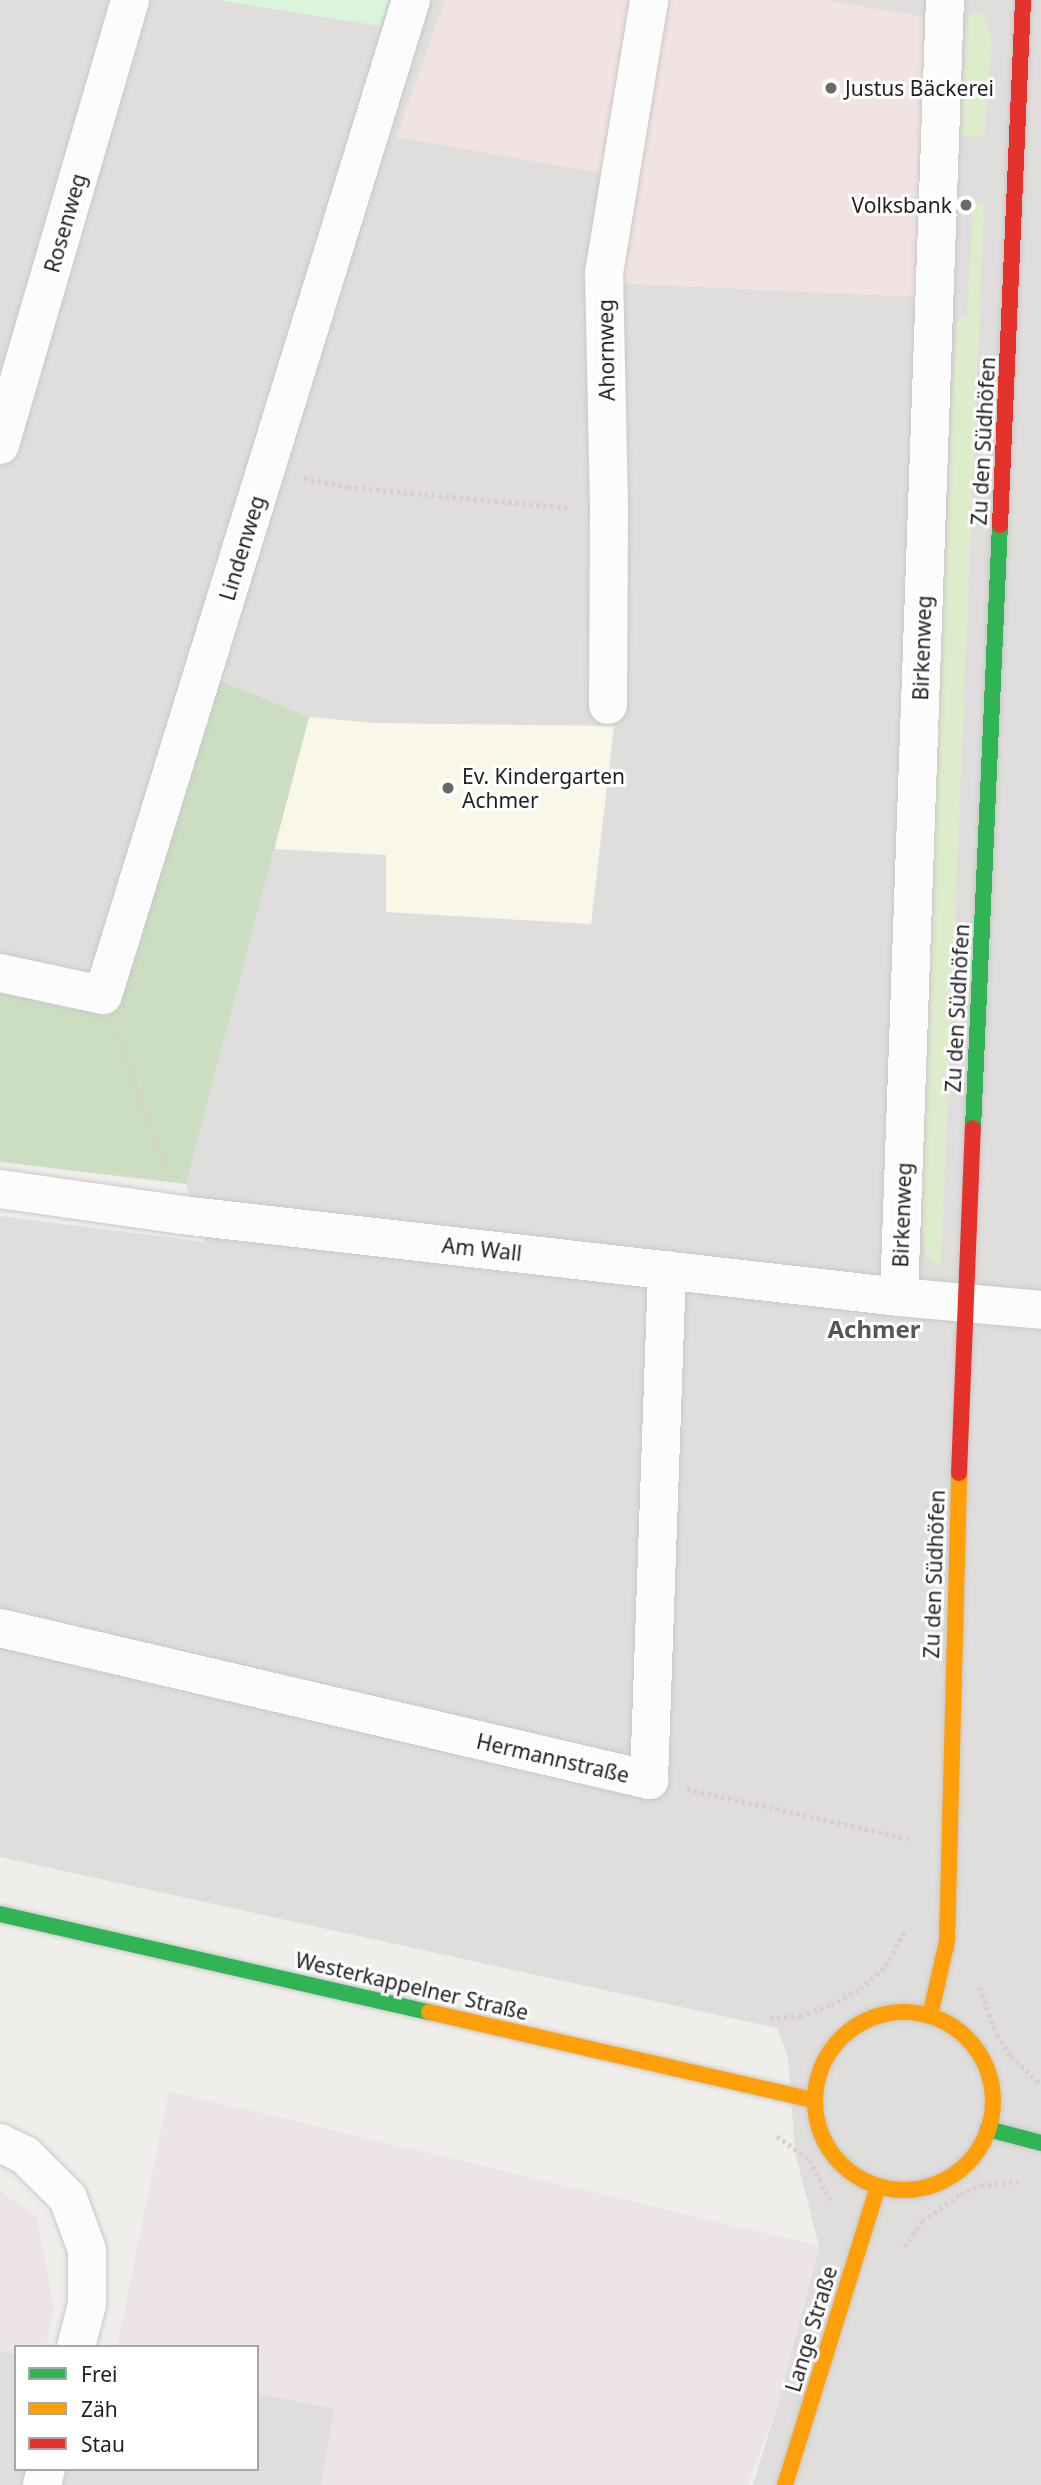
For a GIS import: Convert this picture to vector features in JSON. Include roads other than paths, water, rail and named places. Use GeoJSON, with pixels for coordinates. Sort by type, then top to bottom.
{"type":"FeatureCollection","features":[{"type":"Feature","properties":{"kind":"street","name":"Rosenweg"},"geometry":{"type":"LineString","coordinates":[[0,445],[130,0]]}},
{"type":"Feature","properties":{"kind":"street","name":"Lindenweg"},"geometry":{"type":"LineString","coordinates":[[0,974],[103,995],[411,0]]}},
{"type":"Feature","properties":{"kind":"street","name":"Ahornweg"},"geometry":{"type":"LineString","coordinates":[[608,705],[609,508],[604,273],[649,0]]}},
{"type":"Feature","properties":{"kind":"street","name":"Birkenweg"},"geometry":{"type":"LineString","coordinates":[[899,1297],[946,0]]}},
{"type":"Feature","properties":{"kind":"street","name":"Zu den Südhöfen"},"geometry":{"type":"LineString","coordinates":[[930,2015],[947,1941],[955,1572],[965,1304],[1023,0]]}},
{"type":"Feature","properties":{"kind":"street","name":"Am Wall"},"geometry":{"type":"LineString","coordinates":[[0,1189],[182,1215],[899,1297],[1041,1310]]}},
{"type":"Feature","properties":{"kind":"street","name":"Hermannstraße"},"geometry":{"type":"LineString","coordinates":[[0,1628],[649,1780],[667,1270]]}},
{"type":"Feature","properties":{"kind":"street","name":"Westerkappelner Straße"},"geometry":{"type":"LineString","coordinates":[[0,1914],[814,2100]]}},
{"type":"Feature","properties":{"kind":"street"},"geometry":{"type":"LineString","coordinates":[[903,2011],[930,2015],[957,2029],[977,2049],[989,2076],[993,2105],[988,2129],[974,2156],[955,2175],[931,2186],[904,2191],[878,2187],[852,2174],[831,2154],[818,2128],[814,2100],[819,2073],[831,2048],[851,2028],[876,2016],[903,2011]]}},
{"type":"Feature","properties":{"kind":"street"},"geometry":{"type":"LineString","coordinates":[[988,2129],[1041,2143]]}},
{"type":"Feature","properties":{"kind":"street"},"geometry":{"type":"LineString","coordinates":[[0,2143],[25,2155],[68,2198],[87,2250],[87,2304],[77,2345]]}},
{"type":"Feature","properties":{"kind":"street","name":"Lange Straße"},"geometry":{"type":"LineString","coordinates":[[785,2485],[878,2187]]}},
{"type":"Feature","properties":{"kind":"place","name":"Justus Bäckerei"},"geometry":{"type":"Point","coordinates":[831,88]}},
{"type":"Feature","properties":{"kind":"place","name":"Volksbank"},"geometry":{"type":"Point","coordinates":[966,205]}},
{"type":"Feature","properties":{"kind":"place","name":"Ev. Kindergarten Achmer"},"geometry":{"type":"Point","coordinates":[448,788]}},
{"type":"Feature","properties":{"kind":"district","name":"Achmer"},"geometry":{"type":"Point","coordinates":[874,1329]}}]}
